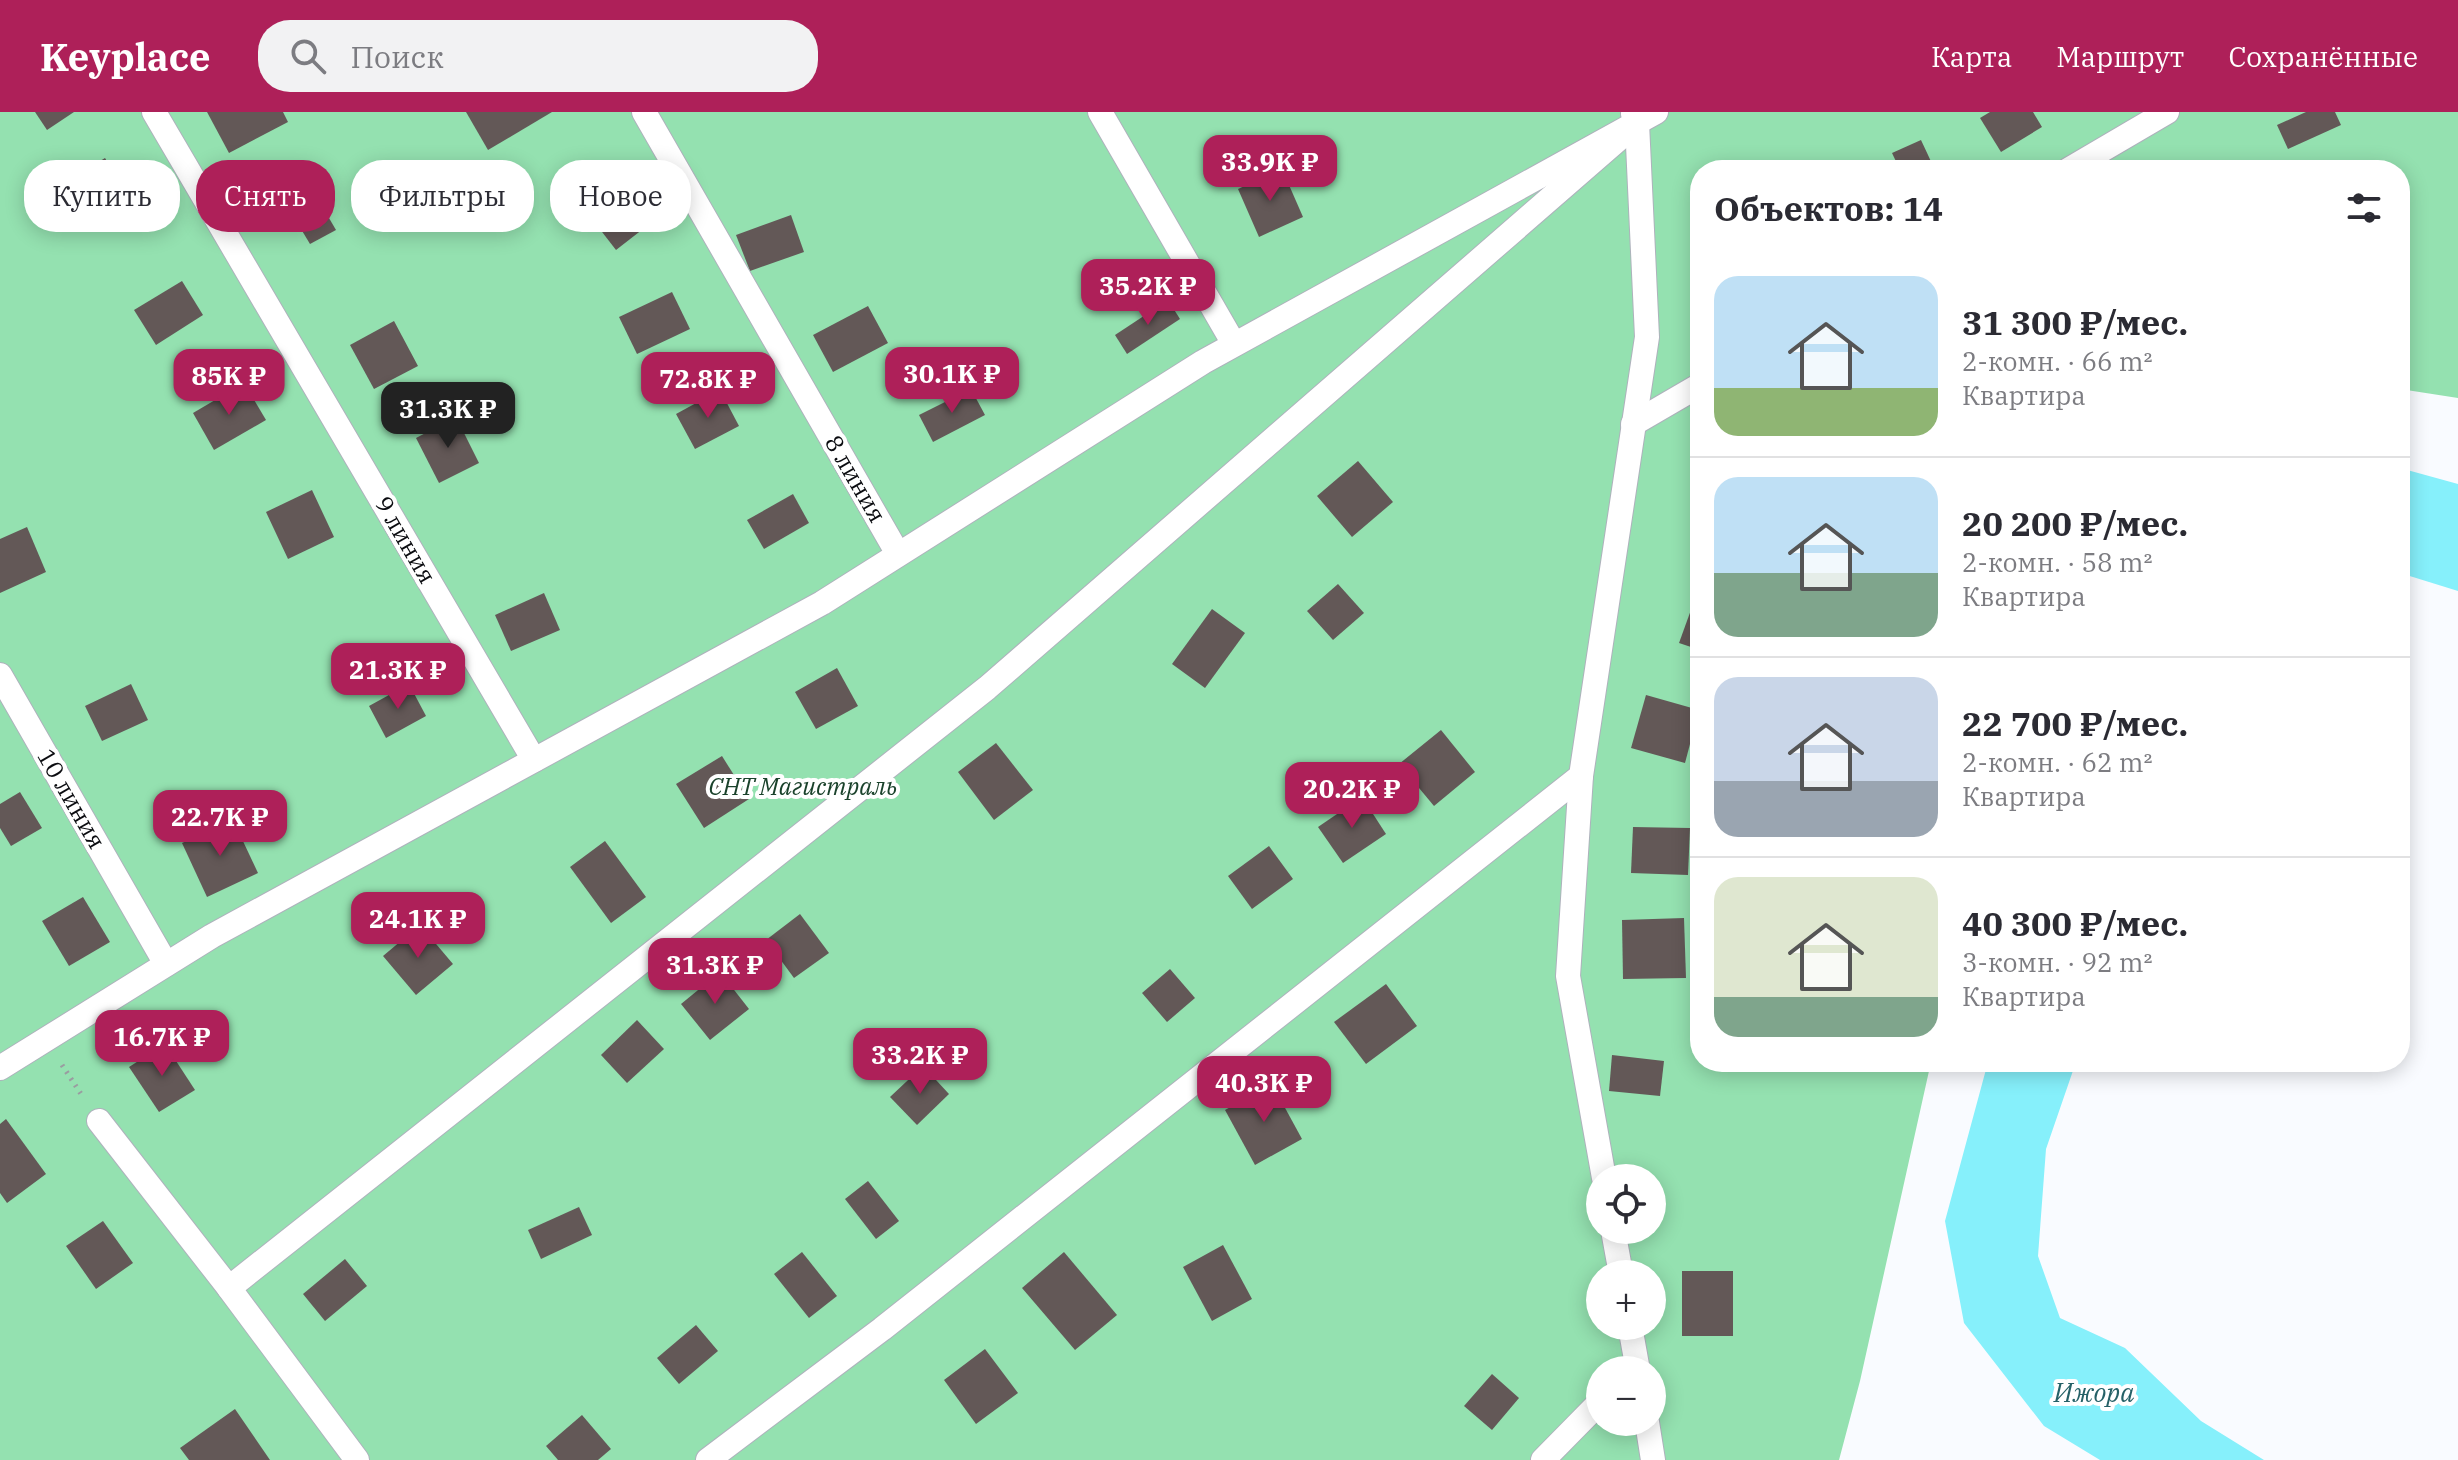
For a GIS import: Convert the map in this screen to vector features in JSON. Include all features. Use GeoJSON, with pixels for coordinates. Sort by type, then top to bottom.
{"type":"FeatureCollection","features":[{"type":"Feature","properties":{"kind":"lane","name":"9 линия"},"geometry":{"type":"LineString","coordinates":[[154,112],[534,760]]}},
{"type":"Feature","properties":{"kind":"lane","name":"8 линия"},"geometry":{"type":"LineString","coordinates":[[644,112],[898,554]]}},
{"type":"Feature","properties":{"kind":"lane"},"geometry":{"type":"LineString","coordinates":[[1100,112],[1234,344]]}},
{"type":"Feature","properties":{"kind":"lane"},"geometry":{"type":"LineString","coordinates":[[2085,160],[2167,112]]}},
{"type":"Feature","properties":{"kind":"lane"},"geometry":{"type":"LineString","coordinates":[[0,1068],[166,964],[822,603],[1234,344],[1642,116]]}},
{"type":"Feature","properties":{"kind":"lane"},"geometry":{"type":"LineString","coordinates":[[1602,1164],[1568,976],[1581,776],[1647,337],[1642,116]]}},
{"type":"Feature","properties":{"kind":"lane"},"geometry":{"type":"LineString","coordinates":[[229,1288],[987,688],[1642,116]]}},
{"type":"Feature","properties":{"kind":"lane"},"geometry":{"type":"LineString","coordinates":[[1633,424],[1690,391]]}},
{"type":"Feature","properties":{"kind":"lane","name":"10 линия"},"geometry":{"type":"LineString","coordinates":[[0,675],[166,964]]}},
{"type":"Feature","properties":{"kind":"lane"},"geometry":{"type":"LineString","coordinates":[[708,1460],[882,1329],[1581,776]]}},
{"type":"Feature","properties":{"kind":"lane"},"geometry":{"type":"LineString","coordinates":[[99,1121],[357,1460]]}},
{"type":"Feature","properties":{"kind":"lane"},"geometry":{"type":"LineString","coordinates":[[1543,1460],[1586,1416]]}},
{"type":"Feature","properties":{"kind":"lane"},"geometry":{"type":"LineString","coordinates":[[1649,1436],[1653,1460]]}},
{"type":"Feature","properties":{"kind":"path"},"geometry":{"type":"LineString","coordinates":[[46,1041],[99,1121]]}},
{"type":"Feature","properties":{"kind":"green space","name":"СНТ Магистраль"},"geometry":{"type":"Polygon","coordinates":[[[0,112],[2458,112],[2458,398],[2410,391],[2410,160],[1690,160],[1690,1072],[1929,1072],[1860,1381],[1839,1460],[0,1460],[0,112]]]}},
{"type":"Feature","properties":{"kind":"water"},"geometry":{"type":"Polygon","coordinates":[[[2410,471],[2458,484],[2458,591],[2410,576],[2410,471]]]}},
{"type":"Feature","properties":{"kind":"water","name":"Ижора"},"geometry":{"type":"Polygon","coordinates":[[[1985,1072],[2073,1072],[2046,1149],[2038,1256],[2060,1318],[2125,1348],[2201,1421],[2264,1460],[2100,1460],[2044,1426],[1964,1323],[1945,1221],[1985,1072]]]}},
{"type":"Feature","properties":{"kind":"building"},"geometry":{"type":"Polygon","coordinates":[[[35,112],[74,112],[47,130],[35,112]]]}},
{"type":"Feature","properties":{"kind":"building"},"geometry":{"type":"Polygon","coordinates":[[[207,112],[283,112],[288,122],[229,153],[207,112]]]}},
{"type":"Feature","properties":{"kind":"building"},"geometry":{"type":"Polygon","coordinates":[[[466,112],[552,112],[488,150],[466,112]]]}},
{"type":"Feature","properties":{"kind":"building"},"geometry":{"type":"Polygon","coordinates":[[[1990,112],[2033,112],[2042,127],[2001,152],[1980,118],[1990,112]]]}},
{"type":"Feature","properties":{"kind":"building"},"geometry":{"type":"Polygon","coordinates":[[[2306,112],[2335,112],[2341,125],[2288,149],[2277,125],[2306,112]]]}},
{"type":"Feature","properties":{"kind":"building"},"geometry":{"type":"Polygon","coordinates":[[[1921,140],[1930,160],[1895,160],[1892,153],[1921,140]]]}},
{"type":"Feature","properties":{"kind":"building"},"geometry":{"type":"Polygon","coordinates":[[[1282,169],[1303,217],[1259,237],[1238,189],[1282,169]]]}},
{"type":"Feature","properties":{"kind":"building"},"geometry":{"type":"Polygon","coordinates":[[[791,215],[804,252],[750,271],[736,235],[791,215]]]}},
{"type":"Feature","properties":{"kind":"building"},"geometry":{"type":"Polygon","coordinates":[[[303,232],[332,232],[310,244],[303,232]]]}},
{"type":"Feature","properties":{"kind":"building"},"geometry":{"type":"Polygon","coordinates":[[[602,232],[639,232],[616,250],[602,232]]]}},
{"type":"Feature","properties":{"kind":"building"},"geometry":{"type":"Polygon","coordinates":[[[182,281],[203,315],[156,345],[134,310],[182,281]]]}},
{"type":"Feature","properties":{"kind":"building"},"geometry":{"type":"Polygon","coordinates":[[[672,292],[690,329],[637,354],[619,317],[672,292]]]}},
{"type":"Feature","properties":{"kind":"building"},"geometry":{"type":"Polygon","coordinates":[[[1168,300],[1180,319],[1127,354],[1115,335],[1168,300]]]}},
{"type":"Feature","properties":{"kind":"building"},"geometry":{"type":"Polygon","coordinates":[[[868,306],[888,343],[833,372],[813,335],[868,306]]]}},
{"type":"Feature","properties":{"kind":"building"},"geometry":{"type":"Polygon","coordinates":[[[394,321],[418,366],[374,389],[350,345],[394,321]]]}},
{"type":"Feature","properties":{"kind":"building"},"geometry":{"type":"Polygon","coordinates":[[[244,383],[266,420],[214,450],[193,413],[244,383]]]}},
{"type":"Feature","properties":{"kind":"building"},"geometry":{"type":"Polygon","coordinates":[[[971,389],[985,415],[933,442],[919,415],[971,389]]]}},
{"type":"Feature","properties":{"kind":"building"},"geometry":{"type":"Polygon","coordinates":[[[720,390],[739,426],[695,449],[676,414],[720,390]]]}},
{"type":"Feature","properties":{"kind":"building"},"geometry":{"type":"Polygon","coordinates":[[[456,417],[479,463],[439,483],[416,438],[456,417]]]}},
{"type":"Feature","properties":{"kind":"building"},"geometry":{"type":"Polygon","coordinates":[[[1358,461],[1393,502],[1352,537],[1317,496],[1358,461]]]}},
{"type":"Feature","properties":{"kind":"building"},"geometry":{"type":"Polygon","coordinates":[[[312,490],[334,537],[288,559],[266,512],[312,490]]]}},
{"type":"Feature","properties":{"kind":"building"},"geometry":{"type":"Polygon","coordinates":[[[793,494],[809,523],[764,549],[747,520],[793,494]]]}},
{"type":"Feature","properties":{"kind":"building"},"geometry":{"type":"Polygon","coordinates":[[[27,527],[46,572],[0,593],[0,539],[27,527]]]}},
{"type":"Feature","properties":{"kind":"building"},"geometry":{"type":"Polygon","coordinates":[[[1338,584],[1364,613],[1333,640],[1307,611],[1338,584]]]}},
{"type":"Feature","properties":{"kind":"building"},"geometry":{"type":"Polygon","coordinates":[[[544,593],[560,630],[511,651],[495,615],[544,593]]]}},
{"type":"Feature","properties":{"kind":"building"},"geometry":{"type":"Polygon","coordinates":[[[1212,609],[1245,633],[1205,688],[1172,664],[1212,609]]]}},
{"type":"Feature","properties":{"kind":"building"},"geometry":{"type":"Polygon","coordinates":[[[1690,613],[1690,647],[1679,643],[1690,613]]]}},
{"type":"Feature","properties":{"kind":"building"},"geometry":{"type":"Polygon","coordinates":[[[837,668],[858,706],[816,729],[795,692],[837,668]]]}},
{"type":"Feature","properties":{"kind":"building"},"geometry":{"type":"Polygon","coordinates":[[[131,684],[148,720],[102,741],[85,706],[131,684]]]}},
{"type":"Feature","properties":{"kind":"building"},"geometry":{"type":"Polygon","coordinates":[[[409,684],[426,716],[386,738],[369,706],[409,684]]]}},
{"type":"Feature","properties":{"kind":"building"},"geometry":{"type":"Polygon","coordinates":[[[1646,695],[1690,707],[1690,744],[1685,763],[1631,748],[1646,695]]]}},
{"type":"Feature","properties":{"kind":"building"},"geometry":{"type":"Polygon","coordinates":[[[1441,730],[1475,772],[1434,806],[1399,764],[1441,730]]]}},
{"type":"Feature","properties":{"kind":"building"},"geometry":{"type":"Polygon","coordinates":[[[996,743],[1033,790],[994,820],[958,772],[996,743]]]}},
{"type":"Feature","properties":{"kind":"building"},"geometry":{"type":"Polygon","coordinates":[[[722,756],[749,799],[704,828],[676,784],[722,756]]]}},
{"type":"Feature","properties":{"kind":"building"},"geometry":{"type":"Polygon","coordinates":[[[20,792],[42,828],[11,846],[0,828],[0,804],[20,792]]]}},
{"type":"Feature","properties":{"kind":"building"},"geometry":{"type":"Polygon","coordinates":[[[1362,797],[1386,834],[1343,863],[1318,827],[1362,797]]]}},
{"type":"Feature","properties":{"kind":"building"},"geometry":{"type":"Polygon","coordinates":[[[233,820],[258,873],[207,897],[182,843],[233,820]]]}},
{"type":"Feature","properties":{"kind":"building"},"geometry":{"type":"Polygon","coordinates":[[[1633,827],[1690,828],[1688,875],[1631,873],[1633,827]]]}},
{"type":"Feature","properties":{"kind":"building"},"geometry":{"type":"Polygon","coordinates":[[[605,841],[646,897],[611,923],[570,867],[605,841]]]}},
{"type":"Feature","properties":{"kind":"building"},"geometry":{"type":"Polygon","coordinates":[[[1269,846],[1293,879],[1252,909],[1228,876],[1269,846]]]}},
{"type":"Feature","properties":{"kind":"building"},"geometry":{"type":"Polygon","coordinates":[[[83,897],[110,942],[69,966],[42,921],[83,897]]]}},
{"type":"Feature","properties":{"kind":"building"},"geometry":{"type":"Polygon","coordinates":[[[800,914],[829,953],[794,978],[766,940],[800,914]]]}},
{"type":"Feature","properties":{"kind":"building"},"geometry":{"type":"Polygon","coordinates":[[[1684,918],[1686,978],[1623,979],[1622,920],[1684,918]]]}},
{"type":"Feature","properties":{"kind":"building"},"geometry":{"type":"Polygon","coordinates":[[[420,925],[453,964],[416,995],[383,956],[420,925]]]}},
{"type":"Feature","properties":{"kind":"building"},"geometry":{"type":"Polygon","coordinates":[[[1170,969],[1195,998],[1167,1022],[1142,993],[1170,969]]]}},
{"type":"Feature","properties":{"kind":"building"},"geometry":{"type":"Polygon","coordinates":[[[720,972],[749,1009],[710,1040],[681,1004],[720,972]]]}},
{"type":"Feature","properties":{"kind":"building"},"geometry":{"type":"Polygon","coordinates":[[[1386,984],[1417,1026],[1366,1064],[1334,1022],[1386,984]]]}},
{"type":"Feature","properties":{"kind":"building"},"geometry":{"type":"Polygon","coordinates":[[[637,1020],[664,1049],[627,1083],[601,1055],[637,1020]]]}},
{"type":"Feature","properties":{"kind":"building"},"geometry":{"type":"Polygon","coordinates":[[[165,1044],[195,1090],[159,1112],[129,1067],[165,1044]]]}},
{"type":"Feature","properties":{"kind":"building"},"geometry":{"type":"Polygon","coordinates":[[[1612,1055],[1664,1061],[1660,1096],[1609,1091],[1612,1055]]]}},
{"type":"Feature","properties":{"kind":"building"},"geometry":{"type":"Polygon","coordinates":[[[923,1066],[949,1094],[917,1125],[890,1097],[923,1066]]]}},
{"type":"Feature","properties":{"kind":"building"},"geometry":{"type":"Polygon","coordinates":[[[1272,1084],[1302,1139],[1255,1165],[1225,1110],[1272,1084]]]}},
{"type":"Feature","properties":{"kind":"building"},"geometry":{"type":"Polygon","coordinates":[[[6,1119],[46,1174],[7,1203],[0,1193],[0,1124],[6,1119]]]}},
{"type":"Feature","properties":{"kind":"building"},"geometry":{"type":"Polygon","coordinates":[[[868,1181],[899,1221],[876,1239],[845,1199],[868,1181]]]}},
{"type":"Feature","properties":{"kind":"building"},"geometry":{"type":"Polygon","coordinates":[[[579,1207],[592,1235],[541,1259],[528,1230],[579,1207]]]}},
{"type":"Feature","properties":{"kind":"building"},"geometry":{"type":"Polygon","coordinates":[[[103,1221],[133,1263],[96,1289],[66,1246],[103,1221]]]}},
{"type":"Feature","properties":{"kind":"building"},"geometry":{"type":"Polygon","coordinates":[[[1223,1245],[1252,1299],[1212,1321],[1183,1267],[1223,1245]]]}},
{"type":"Feature","properties":{"kind":"building"},"geometry":{"type":"Polygon","coordinates":[[[802,1252],[837,1296],[809,1318],[774,1274],[802,1252]]]}},
{"type":"Feature","properties":{"kind":"building"},"geometry":{"type":"Polygon","coordinates":[[[1064,1252],[1117,1315],[1075,1350],[1022,1288],[1064,1252]]]}},
{"type":"Feature","properties":{"kind":"building"},"geometry":{"type":"Polygon","coordinates":[[[345,1259],[367,1286],[325,1321],[303,1294],[345,1259]]]}},
{"type":"Feature","properties":{"kind":"building"},"geometry":{"type":"Polygon","coordinates":[[[1682,1271],[1733,1271],[1733,1336],[1682,1336],[1682,1271]]]}},
{"type":"Feature","properties":{"kind":"building"},"geometry":{"type":"Polygon","coordinates":[[[696,1325],[718,1351],[679,1384],[657,1358],[696,1325]]]}},
{"type":"Feature","properties":{"kind":"building"},"geometry":{"type":"Polygon","coordinates":[[[985,1349],[1018,1393],[976,1424],[944,1380],[985,1349]]]}},
{"type":"Feature","properties":{"kind":"building"},"geometry":{"type":"Polygon","coordinates":[[[1492,1374],[1519,1398],[1492,1430],[1464,1406],[1492,1374]]]}},
{"type":"Feature","properties":{"kind":"building"},"geometry":{"type":"Polygon","coordinates":[[[235,1409],[270,1460],[189,1460],[180,1448],[235,1409]]]}},
{"type":"Feature","properties":{"kind":"building"},"geometry":{"type":"Polygon","coordinates":[[[582,1415],[611,1449],[598,1460],[558,1460],[546,1446],[582,1415]]]}}]}
